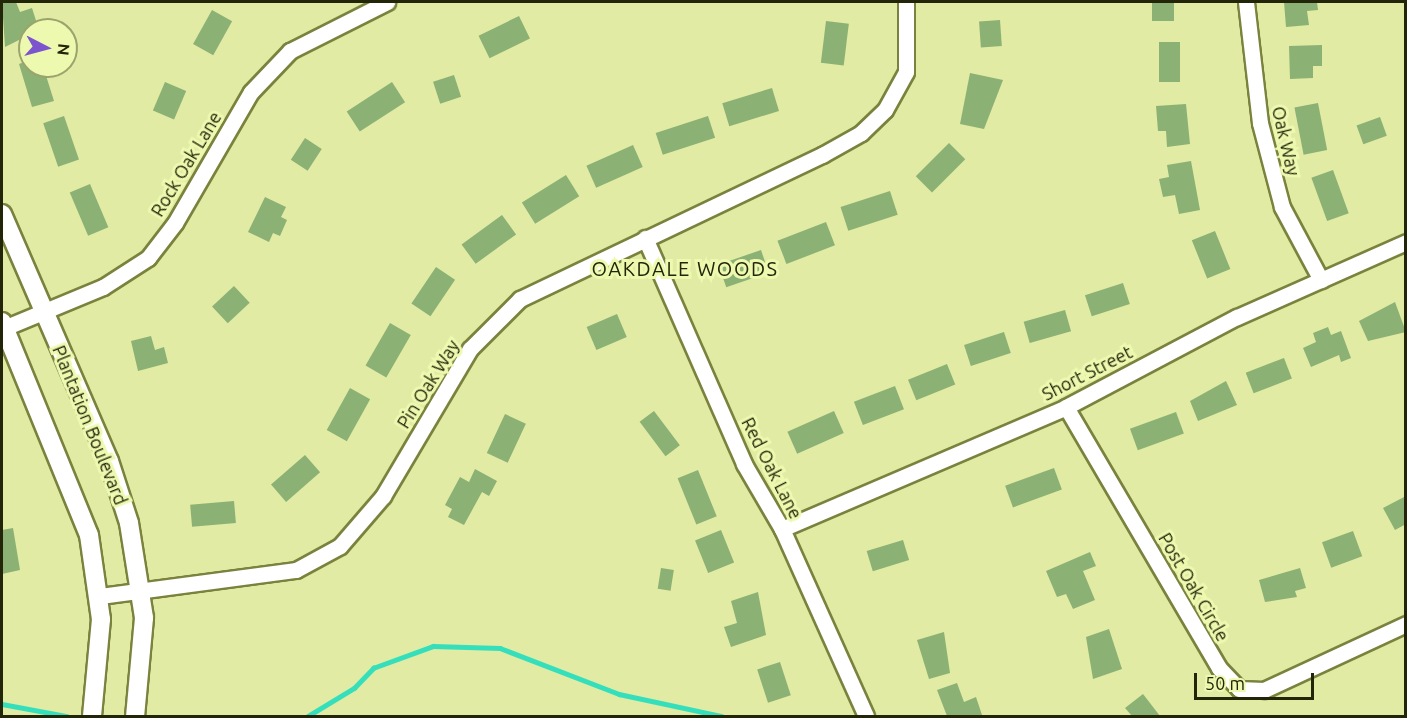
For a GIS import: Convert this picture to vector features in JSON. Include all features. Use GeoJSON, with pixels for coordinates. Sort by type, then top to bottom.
{"type":"FeatureCollection","features":[{"type":"Feature","properties":{"kind":"street","name":"Rock Oak Lane"},"geometry":{"type":"LineString","coordinates":[[3,325],[103,287],[148,258],[175,223],[259,83],[290,51],[387,2]]}},
{"type":"Feature","properties":{"kind":"street","name":"Pin Oak Way"},"geometry":{"type":"LineString","coordinates":[[100,596],[296,570],[340,546],[383,496],[470,349],[520,299],[861,133],[885,110],[906,72],[906,2]]}},
{"type":"Feature","properties":{"kind":"street","name":"Oak Way"},"geometry":{"type":"LineString","coordinates":[[1245,2],[1260,123],[1282,207],[1321,280]]}},
{"type":"Feature","properties":{"kind":"street","name":"Plantation Boulevard"},"geometry":{"type":"LineString","coordinates":[[2,214],[109,461],[129,523],[142,592],[143,647],[135,717]]}},
{"type":"Feature","properties":{"kind":"street","name":"Red Oak Lane"},"geometry":{"type":"LineString","coordinates":[[645,238],[744,464],[782,529],[866,717]]}},
{"type":"Feature","properties":{"kind":"street","name":"Short Street"},"geometry":{"type":"LineString","coordinates":[[782,529],[1066,406],[1321,280],[1406,242]]}},
{"type":"Feature","properties":{"kind":"street"},"geometry":{"type":"LineString","coordinates":[[3,325],[69,477],[88,535],[100,596],[92,717]]}},
{"type":"Feature","properties":{"kind":"street","name":"Post Oak Circle"},"geometry":{"type":"LineString","coordinates":[[1066,406],[1219,668],[1239,689],[1264,690],[1406,624]]}},
{"type":"Feature","properties":{"kind":"building"},"geometry":{"type":"Polygon","coordinates":[[[2,2],[16,2],[20,12],[32,8],[35,18],[18,18],[18,40],[5,47],[2,2]]]}},
{"type":"Feature","properties":{"kind":"building"},"geometry":{"type":"Polygon","coordinates":[[[1152,2],[1174,2],[1174,21],[1152,21],[1152,2]]]}},
{"type":"Feature","properties":{"kind":"building"},"geometry":{"type":"Polygon","coordinates":[[[1284,2],[1317,2],[1318,10],[1307,11],[1309,25],[1286,27],[1284,2]]]}},
{"type":"Feature","properties":{"kind":"building"},"geometry":{"type":"Polygon","coordinates":[[[212,10],[232,21],[213,55],[193,44],[212,10]]]}},
{"type":"Feature","properties":{"kind":"building"},"geometry":{"type":"Polygon","coordinates":[[[519,16],[530,38],[490,58],[479,36],[519,16]]]}},
{"type":"Feature","properties":{"kind":"building"},"geometry":{"type":"Polygon","coordinates":[[[1000,20],[1002,46],[981,47],[979,21],[1000,20]]]}},
{"type":"Feature","properties":{"kind":"building"},"geometry":{"type":"Polygon","coordinates":[[[826,21],[849,24],[844,65],[821,63],[826,21]]]}},
{"type":"Feature","properties":{"kind":"building"},"geometry":{"type":"Polygon","coordinates":[[[1159,42],[1180,42],[1180,82],[1159,82],[1159,42]]]}},
{"type":"Feature","properties":{"kind":"building"},"geometry":{"type":"Polygon","coordinates":[[[1322,45],[1322,66],[1313,66],[1313,78],[1290,79],[1289,46],[1322,45]]]}},
{"type":"Feature","properties":{"kind":"building"},"geometry":{"type":"Polygon","coordinates":[[[970,73],[1003,80],[984,129],[960,124],[970,73]]]}},
{"type":"Feature","properties":{"kind":"building"},"geometry":{"type":"Polygon","coordinates":[[[454,75],[461,97],[440,104],[433,82],[454,75]]]}},
{"type":"Feature","properties":{"kind":"building"},"geometry":{"type":"Polygon","coordinates":[[[23,78],[47,78],[54,101],[32,107],[23,78]]]}},
{"type":"Feature","properties":{"kind":"building"},"geometry":{"type":"Polygon","coordinates":[[[165,82],[186,91],[174,120],[153,111],[165,82]]]}},
{"type":"Feature","properties":{"kind":"building"},"geometry":{"type":"Polygon","coordinates":[[[392,82],[405,102],[360,132],[347,111],[392,82]]]}},
{"type":"Feature","properties":{"kind":"building"},"geometry":{"type":"Polygon","coordinates":[[[772,88],[779,111],[729,126],[722,103],[772,88]]]}},
{"type":"Feature","properties":{"kind":"building"},"geometry":{"type":"Polygon","coordinates":[[[1318,103],[1327,150],[1304,155],[1294,108],[1318,103]]]}},
{"type":"Feature","properties":{"kind":"building"},"geometry":{"type":"Polygon","coordinates":[[[1186,104],[1190,144],[1167,147],[1166,131],[1158,131],[1156,106],[1186,104]]]}},
{"type":"Feature","properties":{"kind":"building"},"geometry":{"type":"Polygon","coordinates":[[[64,116],[79,159],[58,167],[43,123],[64,116]]]}},
{"type":"Feature","properties":{"kind":"building"},"geometry":{"type":"Polygon","coordinates":[[[708,116],[715,138],[663,155],[656,133],[708,116]]]}},
{"type":"Feature","properties":{"kind":"building"},"geometry":{"type":"Polygon","coordinates":[[[1380,117],[1387,136],[1363,144],[1357,126],[1380,117]]]}},
{"type":"Feature","properties":{"kind":"building"},"geometry":{"type":"Polygon","coordinates":[[[305,138],[322,149],[308,171],[291,160],[305,138]]]}},
{"type":"Feature","properties":{"kind":"building"},"geometry":{"type":"Polygon","coordinates":[[[949,143],[965,159],[932,192],[916,176],[949,143]]]}},
{"type":"Feature","properties":{"kind":"building"},"geometry":{"type":"Polygon","coordinates":[[[633,145],[643,167],[596,188],[586,166],[633,145]]]}},
{"type":"Feature","properties":{"kind":"building"},"geometry":{"type":"Polygon","coordinates":[[[1191,161],[1200,210],[1179,214],[1175,195],[1163,197],[1159,179],[1169,177],[1167,165],[1191,161]]]}},
{"type":"Feature","properties":{"kind":"building"},"geometry":{"type":"Polygon","coordinates":[[[1333,170],[1349,213],[1327,221],[1311,178],[1333,170]]]}},
{"type":"Feature","properties":{"kind":"building"},"geometry":{"type":"Polygon","coordinates":[[[566,175],[579,196],[535,224],[522,203],[566,175]]]}},
{"type":"Feature","properties":{"kind":"building"},"geometry":{"type":"Polygon","coordinates":[[[90,184],[108,227],[88,236],[70,193],[90,184]]]}},
{"type":"Feature","properties":{"kind":"building"},"geometry":{"type":"Polygon","coordinates":[[[890,191],[898,215],[848,231],[841,207],[890,191]]]}},
{"type":"Feature","properties":{"kind":"building"},"geometry":{"type":"Polygon","coordinates":[[[265,197],[286,207],[281,217],[287,220],[280,236],[273,233],[269,242],[248,232],[265,197]]]}},
{"type":"Feature","properties":{"kind":"building"},"geometry":{"type":"Polygon","coordinates":[[[502,215],[516,234],[476,264],[462,244],[502,215]]]}},
{"type":"Feature","properties":{"kind":"building"},"geometry":{"type":"Polygon","coordinates":[[[826,222],[835,245],[786,264],[777,241],[826,222]]]}},
{"type":"Feature","properties":{"kind":"building"},"geometry":{"type":"Polygon","coordinates":[[[1215,231],[1230,269],[1207,278],[1192,240],[1215,231]]]}},
{"type":"Feature","properties":{"kind":"building"},"geometry":{"type":"Polygon","coordinates":[[[761,250],[769,273],[726,287],[718,265],[761,250]]]}},
{"type":"Feature","properties":{"kind":"building"},"geometry":{"type":"Polygon","coordinates":[[[436,267],[455,280],[430,316],[411,303],[436,267]]]}},
{"type":"Feature","properties":{"kind":"building"},"geometry":{"type":"Polygon","coordinates":[[[1123,283],[1130,304],[1092,316],[1085,295],[1123,283]]]}},
{"type":"Feature","properties":{"kind":"building"},"geometry":{"type":"Polygon","coordinates":[[[234,286],[250,303],[228,323],[212,306],[234,286]]]}},
{"type":"Feature","properties":{"kind":"building"},"geometry":{"type":"Polygon","coordinates":[[[1395,302],[1406,332],[1368,341],[1359,321],[1395,302]]]}},
{"type":"Feature","properties":{"kind":"building"},"geometry":{"type":"Polygon","coordinates":[[[1065,310],[1071,331],[1030,343],[1024,322],[1065,310]]]}},
{"type":"Feature","properties":{"kind":"building"},"geometry":{"type":"Polygon","coordinates":[[[617,314],[627,337],[596,350],[587,327],[617,314]]]}},
{"type":"Feature","properties":{"kind":"building"},"geometry":{"type":"Polygon","coordinates":[[[390,323],[411,335],[386,377],[366,365],[390,323]]]}},
{"type":"Feature","properties":{"kind":"building"},"geometry":{"type":"Polygon","coordinates":[[[1328,327],[1331,335],[1341,331],[1351,358],[1341,362],[1339,355],[1311,367],[1303,348],[1316,342],[1313,333],[1328,327]]]}},
{"type":"Feature","properties":{"kind":"building"},"geometry":{"type":"Polygon","coordinates":[[[1004,332],[1011,353],[971,366],[964,345],[1004,332]]]}},
{"type":"Feature","properties":{"kind":"building"},"geometry":{"type":"Polygon","coordinates":[[[151,336],[155,350],[164,347],[168,363],[138,371],[131,341],[151,336]]]}},
{"type":"Feature","properties":{"kind":"building"},"geometry":{"type":"Polygon","coordinates":[[[1284,358],[1292,379],[1254,393],[1246,373],[1284,358]]]}},
{"type":"Feature","properties":{"kind":"building"},"geometry":{"type":"Polygon","coordinates":[[[947,364],[955,384],[916,400],[908,380],[947,364]]]}},
{"type":"Feature","properties":{"kind":"building"},"geometry":{"type":"Polygon","coordinates":[[[1226,381],[1237,405],[1198,421],[1190,401],[1226,381]]]}},
{"type":"Feature","properties":{"kind":"building"},"geometry":{"type":"Polygon","coordinates":[[[895,386],[904,409],[863,425],[854,402],[895,386]]]}},
{"type":"Feature","properties":{"kind":"building"},"geometry":{"type":"Polygon","coordinates":[[[350,388],[370,399],[347,441],[327,430],[350,388]]]}},
{"type":"Feature","properties":{"kind":"building"},"geometry":{"type":"Polygon","coordinates":[[[654,411],[680,445],[666,456],[640,422],[654,411]]]}},
{"type":"Feature","properties":{"kind":"building"},"geometry":{"type":"Polygon","coordinates":[[[834,411],[844,433],[797,454],[787,432],[834,411]]]}},
{"type":"Feature","properties":{"kind":"building"},"geometry":{"type":"Polygon","coordinates":[[[1176,412],[1184,434],[1138,450],[1130,429],[1176,412]]]}},
{"type":"Feature","properties":{"kind":"building"},"geometry":{"type":"Polygon","coordinates":[[[505,414],[526,424],[508,463],[487,453],[505,414]]]}},
{"type":"Feature","properties":{"kind":"building"},"geometry":{"type":"Polygon","coordinates":[[[305,455],[320,472],[286,502],[271,485],[305,455]]]}},
{"type":"Feature","properties":{"kind":"building"},"geometry":{"type":"Polygon","coordinates":[[[1054,468],[1062,490],[1013,507],[1005,486],[1054,468]]]}},
{"type":"Feature","properties":{"kind":"building"},"geometry":{"type":"Polygon","coordinates":[[[475,469],[497,481],[489,496],[482,492],[464,525],[448,517],[452,509],[445,505],[460,477],[469,482],[475,469]]]}},
{"type":"Feature","properties":{"kind":"building"},"geometry":{"type":"Polygon","coordinates":[[[698,470],[717,516],[696,525],[678,478],[698,470]]]}},
{"type":"Feature","properties":{"kind":"building"},"geometry":{"type":"Polygon","coordinates":[[[1406,496],[1406,524],[1395,530],[1383,508],[1406,496]]]}},
{"type":"Feature","properties":{"kind":"building"},"geometry":{"type":"Polygon","coordinates":[[[234,501],[236,523],[192,527],[190,505],[234,501]]]}},
{"type":"Feature","properties":{"kind":"building"},"geometry":{"type":"Polygon","coordinates":[[[13,528],[20,570],[2,574],[2,530],[13,528]]]}},
{"type":"Feature","properties":{"kind":"building"},"geometry":{"type":"Polygon","coordinates":[[[721,530],[734,562],[708,573],[695,540],[721,530]]]}},
{"type":"Feature","properties":{"kind":"building"},"geometry":{"type":"Polygon","coordinates":[[[1353,531],[1362,556],[1331,568],[1322,542],[1353,531]]]}},
{"type":"Feature","properties":{"kind":"building"},"geometry":{"type":"Polygon","coordinates":[[[903,540],[909,560],[873,571],[867,551],[903,540]]]}},
{"type":"Feature","properties":{"kind":"building"},"geometry":{"type":"Polygon","coordinates":[[[1090,552],[1096,566],[1083,571],[1095,600],[1073,609],[1066,594],[1057,597],[1046,571],[1090,552]]]}},
{"type":"Feature","properties":{"kind":"building"},"geometry":{"type":"Polygon","coordinates":[[[661,568],[674,570],[671,591],[658,589],[661,568]]]}},
{"type":"Feature","properties":{"kind":"building"},"geometry":{"type":"Polygon","coordinates":[[[1300,568],[1306,588],[1295,591],[1297,597],[1265,602],[1259,580],[1300,568]]]}},
{"type":"Feature","properties":{"kind":"building"},"geometry":{"type":"Polygon","coordinates":[[[758,592],[766,635],[731,647],[724,627],[737,623],[731,601],[758,592]]]}},
{"type":"Feature","properties":{"kind":"building"},"geometry":{"type":"Polygon","coordinates":[[[1109,629],[1122,669],[1093,679],[1086,637],[1109,629]]]}},
{"type":"Feature","properties":{"kind":"building"},"geometry":{"type":"Polygon","coordinates":[[[944,632],[950,673],[929,679],[917,640],[944,632]]]}},
{"type":"Feature","properties":{"kind":"building"},"geometry":{"type":"Polygon","coordinates":[[[780,662],[791,695],[768,703],[757,669],[780,662]]]}},
{"type":"Feature","properties":{"kind":"building"},"geometry":{"type":"Polygon","coordinates":[[[957,683],[964,702],[976,697],[982,715],[947,716],[937,690],[957,683]]]}},
{"type":"Feature","properties":{"kind":"building"},"geometry":{"type":"Polygon","coordinates":[[[1143,694],[1160,716],[1132,716],[1125,708],[1143,694]]]}},
{"type":"Feature","properties":{"kind":"waterway"},"geometry":{"type":"LineString","coordinates":[[308,716],[354,688],[373,668],[433,646],[500,648],[619,694],[722,716]]}},
{"type":"Feature","properties":{"kind":"waterway"},"geometry":{"type":"LineString","coordinates":[[2,704],[67,716]]}},
{"type":"Feature","properties":{"kind":"district","name":"OAKDALE WOODS"},"geometry":{"type":"Point","coordinates":[685,268]}}]}
